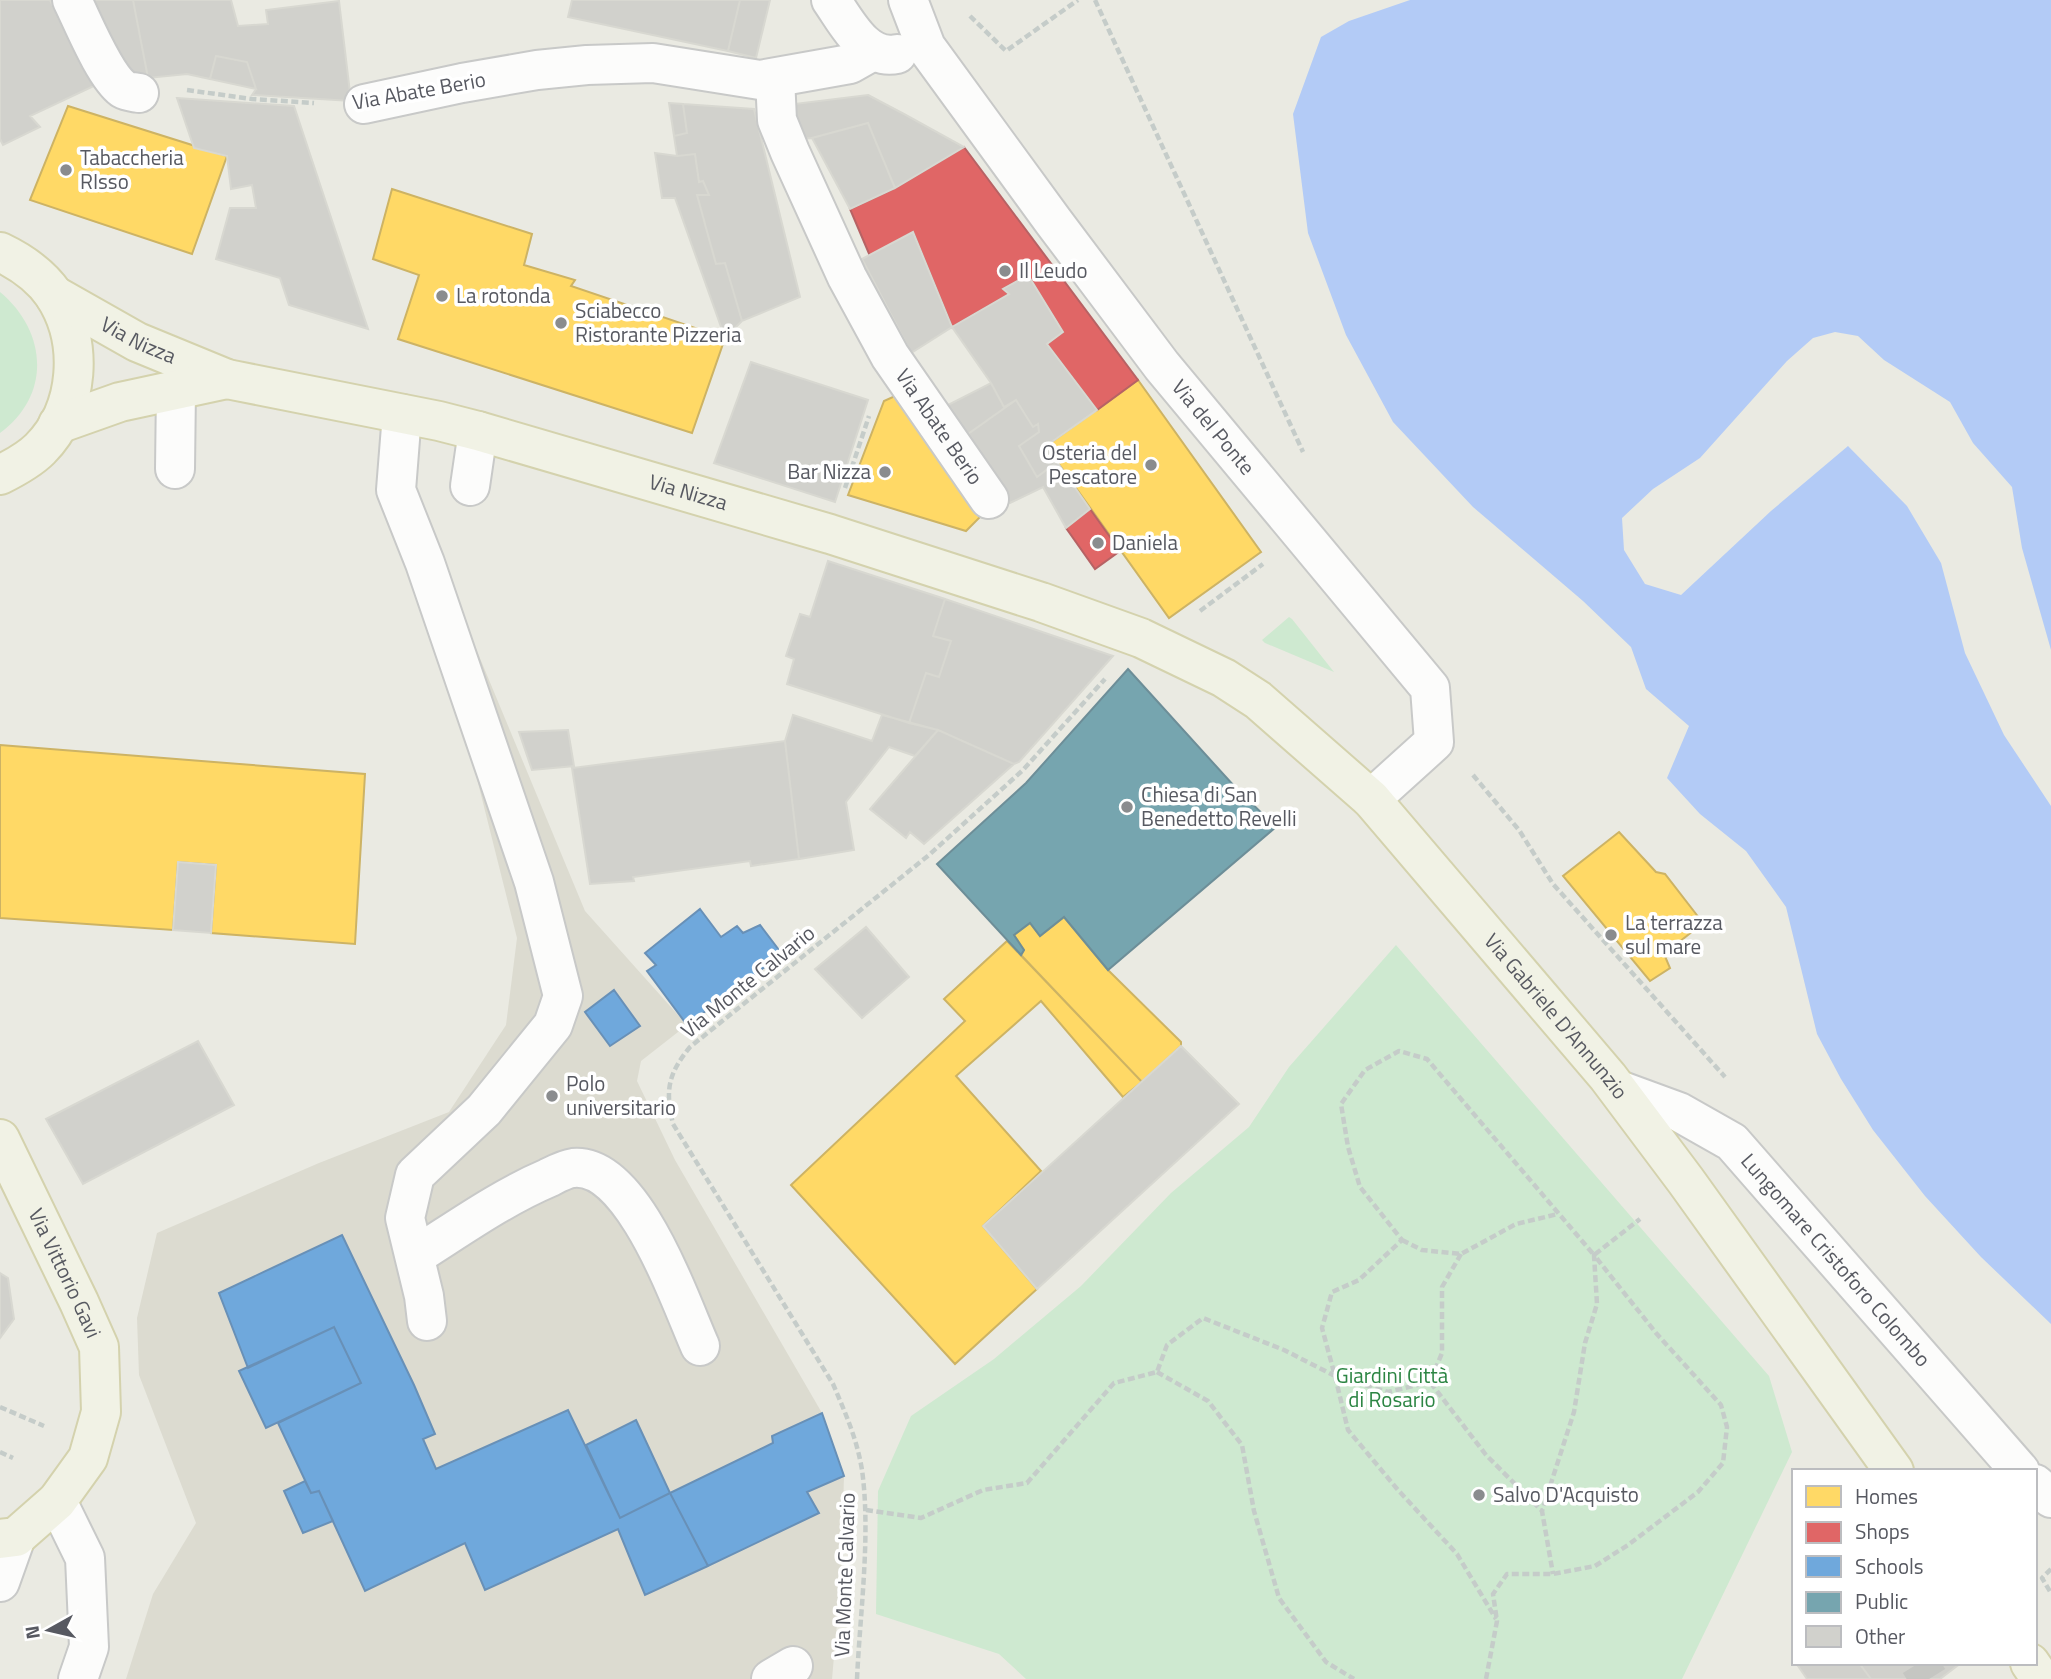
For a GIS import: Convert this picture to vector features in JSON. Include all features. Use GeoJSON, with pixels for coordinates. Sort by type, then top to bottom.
{"type":"FeatureCollection","features":[{"type":"Feature","properties":{"kind":"main road"},"geometry":{"type":"LineString","coordinates":[[0,252],[15,259],[36,275],[54,295],[69,326],[75,359],[71,393],[58,424],[41,448],[18,466],[0,475]]}},
{"type":"Feature","properties":{"kind":"main road","name":"Via Nizza"},"geometry":{"type":"LineString","coordinates":[[54,295],[137,342],[227,379],[478,431],[830,534],[1041,602],[1141,638]]}},
{"type":"Feature","properties":{"kind":"main road","name":"Via Nizza"},"geometry":{"type":"LineString","coordinates":[[58,424],[120,402],[227,379]]}},
{"type":"Feature","properties":{"kind":"main road","name":"Via Gabriele D'Annunzio"},"geometry":{"type":"LineString","coordinates":[[1141,638],[1224,677],[1258,700],[1371,799],[1619,1090],[1886,1466]]}},
{"type":"Feature","properties":{"kind":"main road","name":"Via Vittorio Gavi"},"geometry":{"type":"LineString","coordinates":[[0,1139],[99,1347],[101,1412],[88,1458],[57,1500],[8,1538]]}},
{"type":"Feature","properties":{"kind":"street"},"geometry":{"type":"LineString","coordinates":[[72,0],[102,61],[116,82],[125,91],[139,93]]}},
{"type":"Feature","properties":{"kind":"street"},"geometry":{"type":"LineString","coordinates":[[831,0],[859,40],[873,51],[891,55],[926,47]]}},
{"type":"Feature","properties":{"kind":"street","name":"Via del Ponte"},"geometry":{"type":"LineString","coordinates":[[908,0],[926,47],[1162,366],[1430,688],[1434,742],[1371,799]]}},
{"type":"Feature","properties":{"kind":"street","name":"Via Abate Berio"},"geometry":{"type":"LineString","coordinates":[[364,104],[462,83],[537,70],[587,65],[653,63],[760,80],[850,64],[873,51]]}},
{"type":"Feature","properties":{"kind":"street","name":"Via Abate Berio"},"geometry":{"type":"LineString","coordinates":[[775,78],[777,120],[848,277],[890,356],[989,499]]}},
{"type":"Feature","properties":{"kind":"street"},"geometry":{"type":"LineString","coordinates":[[175,469],[176,389]]}},
{"type":"Feature","properties":{"kind":"street"},"geometry":{"type":"LineString","coordinates":[[402,414],[396,490],[425,563],[534,882],[563,996],[553,1025],[484,1110],[415,1175],[405,1218],[424,1296],[427,1321]]}},
{"type":"Feature","properties":{"kind":"street"},"geometry":{"type":"LineString","coordinates":[[470,486],[478,431]]}},
{"type":"Feature","properties":{"kind":"street","name":"Lungomare Cristoforo Colombo"},"geometry":{"type":"LineString","coordinates":[[1619,1090],[1679,1112],[1732,1142],[2018,1469]]}},
{"type":"Feature","properties":{"kind":"street"},"geometry":{"type":"LineString","coordinates":[[415,1256],[523,1189],[571,1168],[590,1169],[621,1191],[645,1222],[700,1346]]}},
{"type":"Feature","properties":{"kind":"street"},"geometry":{"type":"LineString","coordinates":[[2037,1486],[2051,1498]]}},
{"type":"Feature","properties":{"kind":"street"},"geometry":{"type":"LineString","coordinates":[[57,1500],[85,1558],[89,1647],[78,1679]]}},
{"type":"Feature","properties":{"kind":"street"},"geometry":{"type":"LineString","coordinates":[[0,1582],[8,1538]]}},
{"type":"Feature","properties":{"kind":"path"},"geometry":{"type":"LineString","coordinates":[[963,9],[1006,51],[1078,0]]}},
{"type":"Feature","properties":{"kind":"path"},"geometry":{"type":"LineString","coordinates":[[1095,0],[1307,460]]}},
{"type":"Feature","properties":{"kind":"path","name":"Via Abate Berio"},"geometry":{"type":"LineString","coordinates":[[139,93],[176,88],[252,99],[351,106],[364,104]]}},
{"type":"Feature","properties":{"kind":"path","name":"Via Abate Berio"},"geometry":{"type":"LineString","coordinates":[[843,495],[890,356]]}},
{"type":"Feature","properties":{"kind":"path"},"geometry":{"type":"LineString","coordinates":[[1192,617],[1302,532]]}},
{"type":"Feature","properties":{"kind":"path","name":"Via Monte Calvario"},"geometry":{"type":"LineString","coordinates":[[857,1679],[866,1510],[862,1468],[852,1428],[833,1384],[673,1124],[668,1104],[668,1085],[676,1064],[690,1047],[929,855],[1023,770],[1141,638]]}},
{"type":"Feature","properties":{"kind":"path"},"geometry":{"type":"LineString","coordinates":[[1461,1254],[1422,1251],[1402,1240],[1360,1187],[1348,1147],[1341,1104],[1365,1070],[1399,1051],[1427,1059],[1594,1255],[1656,1333],[1721,1405],[1727,1427],[1723,1463],[1698,1492],[1617,1552],[1595,1566],[1553,1574],[1507,1574],[1493,1594],[1497,1621],[1486,1679]]}},
{"type":"Feature","properties":{"kind":"path"},"geometry":{"type":"LineString","coordinates":[[1430,1382],[1443,1353],[1442,1287],[1461,1254],[1516,1224],[1558,1214]]}},
{"type":"Feature","properties":{"kind":"path"},"geometry":{"type":"LineString","coordinates":[[1594,1255],[1640,1219]]}},
{"type":"Feature","properties":{"kind":"path"},"geometry":{"type":"LineString","coordinates":[[1402,1240],[1359,1280],[1332,1292],[1322,1328],[1348,1430],[1457,1554],[1497,1621]]}},
{"type":"Feature","properties":{"kind":"path"},"geometry":{"type":"LineString","coordinates":[[1553,1574],[1542,1511],[1574,1412],[1585,1343],[1597,1304],[1594,1255]]}},
{"type":"Feature","properties":{"kind":"path"},"geometry":{"type":"LineString","coordinates":[[1157,1372],[1167,1345],[1203,1318],[1284,1350],[1335,1376],[1388,1392],[1430,1382]]}},
{"type":"Feature","properties":{"kind":"path"},"geometry":{"type":"LineString","coordinates":[[866,1510],[921,1518],[983,1490],[1027,1483],[1114,1383],[1157,1372],[1208,1401],[1242,1445],[1254,1511],[1279,1598],[1326,1662],[1354,1679]]}},
{"type":"Feature","properties":{"kind":"path"},"geometry":{"type":"LineString","coordinates":[[1430,1382],[1486,1455],[1542,1511]]}},
{"type":"Feature","properties":{"kind":"path"},"geometry":{"type":"LineString","coordinates":[[0,1408],[34,1423]]}},
{"type":"Feature","properties":{"kind":"path"},"geometry":{"type":"LineString","coordinates":[[0,1452],[13,1458]]}},
{"type":"Feature","properties":{"kind":"path"},"geometry":{"type":"LineString","coordinates":[[2051,1569],[2042,1578],[2051,1593]]}},
{"type":"Feature","properties":{"kind":"shaded area","name":"Polo universitario"},"geometry":{"type":"Polygon","coordinates":[[[423,521],[585,911],[687,1025],[641,1061],[637,1081],[675,1160],[822,1413],[844,1476],[841,1578],[832,1679],[126,1679],[153,1594],[196,1523],[139,1375],[137,1318],[157,1233],[319,1163],[449,1112],[506,1025],[517,938],[473,763],[392,524],[423,521]]]}},
{"type":"Feature","properties":{"kind":"green space"},"geometry":{"type":"Polygon","coordinates":[[[0,292],[16,308],[27,325],[37,363],[29,400],[17,418],[0,433],[0,292]]]}},
{"type":"Feature","properties":{"kind":"green space"},"geometry":{"type":"Polygon","coordinates":[[[1289,617],[1292,619],[1334,672],[1262,640],[1289,617]]]}},
{"type":"Feature","properties":{"kind":"green space","name":"Giardini Città di Rosario"},"geometry":{"type":"Polygon","coordinates":[[[1396,945],[1769,1376],[1792,1452],[1682,1679],[1026,1679],[999,1654],[876,1614],[878,1491],[911,1416],[994,1359],[1081,1286],[1171,1193],[1249,1127],[1289,1067],[1396,945]]]}},
{"type":"Feature","properties":{"kind":"water"},"geometry":{"type":"Polygon","coordinates":[[[1410,0],[2051,0],[2051,1324],[1981,1257],[1925,1196],[1873,1130],[1841,1079],[1817,1034],[1786,907],[1746,851],[1700,814],[1667,778],[1689,726],[1646,689],[1631,647],[1583,601],[1473,507],[1393,422],[1346,335],[1308,233],[1293,114],[1321,37],[1349,21],[1410,0]]]}},
{"type":"Feature","properties":{"kind":"pier"},"geometry":{"type":"Polygon","coordinates":[[[1835,332],[1858,336],[1884,360],[1950,402],[1973,443],[2012,487],[2022,548],[2051,650],[2051,806],[2004,735],[1965,653],[1941,563],[1907,506],[1848,446],[1771,511],[1681,595],[1645,584],[1624,550],[1622,518],[1653,489],[1700,458],[1787,361],[1813,338],[1835,332]]]}},
{"type":"Feature","properties":{"kind":"building: Homes"},"geometry":{"type":"Polygon","coordinates":[[[68,106],[227,156],[192,254],[30,200],[68,106]]]}},
{"type":"Feature","properties":{"kind":"building: Homes"},"geometry":{"type":"Polygon","coordinates":[[[392,189],[532,234],[524,265],[575,280],[571,286],[725,338],[692,433],[398,339],[419,275],[373,259],[392,189]]]}},
{"type":"Feature","properties":{"kind":"building: Homes"},"geometry":{"type":"Polygon","coordinates":[[[1138,380],[1261,552],[1169,618],[1046,446],[1138,380]]]}},
{"type":"Feature","properties":{"kind":"building: Homes"},"geometry":{"type":"Polygon","coordinates":[[[904,392],[985,512],[966,531],[848,495],[884,401],[904,392]]]}},
{"type":"Feature","properties":{"kind":"building: Homes"},"geometry":{"type":"Polygon","coordinates":[[[0,745],[365,774],[355,944],[211,933],[216,865],[178,862],[173,930],[0,918],[0,745]]]}},
{"type":"Feature","properties":{"kind":"building: Homes"},"geometry":{"type":"Polygon","coordinates":[[[1619,832],[1656,872],[1665,874],[1703,923],[1664,954],[1670,968],[1650,981],[1563,876],[1619,832]]]}},
{"type":"Feature","properties":{"kind":"building: Homes"},"geometry":{"type":"Polygon","coordinates":[[[1064,917],[1108,970],[1181,1042],[1181,1046],[1142,1082],[1021,955],[1024,950],[1014,935],[1030,923],[1040,936],[1064,917]]]}},
{"type":"Feature","properties":{"kind":"building: Homes"},"geometry":{"type":"Polygon","coordinates":[[[1007,941],[1142,1082],[1123,1097],[1041,1001],[956,1076],[1041,1171],[983,1226],[1037,1289],[955,1364],[791,1185],[965,1021],[944,999],[1007,941]]]}},
{"type":"Feature","properties":{"kind":"building: Shops"},"geometry":{"type":"Polygon","coordinates":[[[964,147],[1138,380],[1097,410],[1047,344],[1063,332],[1028,275],[1003,289],[1009,294],[952,327],[913,232],[870,256],[850,209],[895,188],[964,147]]]}},
{"type":"Feature","properties":{"kind":"building: Shops"},"geometry":{"type":"Polygon","coordinates":[[[1090,509],[1120,551],[1095,569],[1066,528],[1090,509]]]}},
{"type":"Feature","properties":{"kind":"building: Schools"},"geometry":{"type":"Polygon","coordinates":[[[700,909],[721,937],[737,926],[743,933],[760,925],[782,954],[687,1025],[647,971],[656,965],[645,953],[700,909]]]}},
{"type":"Feature","properties":{"kind":"building: Schools"},"geometry":{"type":"Polygon","coordinates":[[[614,990],[640,1026],[610,1046],[585,1012],[614,990]]]}},
{"type":"Feature","properties":{"kind":"building: Schools"},"geometry":{"type":"Polygon","coordinates":[[[342,1235],[435,1434],[423,1439],[436,1469],[568,1410],[620,1518],[670,1493],[708,1566],[645,1595],[618,1529],[485,1590],[465,1543],[365,1591],[319,1491],[311,1493],[278,1423],[361,1383],[334,1327],[248,1368],[219,1293],[342,1235]]]}},
{"type":"Feature","properties":{"kind":"building: Schools"},"geometry":{"type":"Polygon","coordinates":[[[334,1327],[361,1383],[266,1428],[239,1371],[334,1327]]]}},
{"type":"Feature","properties":{"kind":"building: Schools"},"geometry":{"type":"Polygon","coordinates":[[[822,1413],[844,1476],[807,1492],[819,1513],[708,1566],[670,1493],[773,1443],[772,1436],[822,1413]]]}},
{"type":"Feature","properties":{"kind":"building: Schools"},"geometry":{"type":"Polygon","coordinates":[[[636,1420],[670,1493],[620,1518],[586,1445],[636,1420]]]}},
{"type":"Feature","properties":{"kind":"building: Schools"},"geometry":{"type":"Polygon","coordinates":[[[305,1481],[311,1493],[319,1491],[333,1521],[303,1533],[284,1491],[305,1481]]]}},
{"type":"Feature","properties":{"kind":"building: Public","name":"Chiesa di San Benedetto Revelli"},"geometry":{"type":"Polygon","coordinates":[[[1128,669],[1235,787],[1276,827],[1108,970],[1064,917],[1040,936],[1030,923],[1014,935],[1024,950],[1021,955],[937,864],[1026,783],[1128,669]]]}},
{"type":"Feature","properties":{"kind":"building: Other"},"geometry":{"type":"Polygon","coordinates":[[[0,0],[50,0],[59,19],[71,16],[96,85],[30,116],[40,127],[3,145],[0,139],[0,0]]]}},
{"type":"Feature","properties":{"kind":"building: Other"},"geometry":{"type":"Polygon","coordinates":[[[81,0],[133,0],[148,78],[125,73],[81,0]]]}},
{"type":"Feature","properties":{"kind":"building: Other"},"geometry":{"type":"Polygon","coordinates":[[[133,0],[231,0],[238,26],[268,24],[266,10],[339,1],[351,101],[252,95],[256,89],[247,62],[216,56],[210,79],[187,74],[148,78],[133,0]]]}},
{"type":"Feature","properties":{"kind":"building: Other"},"geometry":{"type":"Polygon","coordinates":[[[572,0],[740,0],[728,51],[568,17],[572,0]]]}},
{"type":"Feature","properties":{"kind":"building: Other"},"geometry":{"type":"Polygon","coordinates":[[[740,0],[770,0],[756,58],[728,51],[740,0]]]}},
{"type":"Feature","properties":{"kind":"building: Other"},"geometry":{"type":"Polygon","coordinates":[[[216,56],[247,62],[256,89],[210,79],[216,56]]]}},
{"type":"Feature","properties":{"kind":"building: Other"},"geometry":{"type":"Polygon","coordinates":[[[868,95],[964,147],[895,188],[868,123],[800,139],[794,104],[868,95]]]}},
{"type":"Feature","properties":{"kind":"building: Other"},"geometry":{"type":"Polygon","coordinates":[[[177,98],[294,106],[368,329],[289,305],[280,278],[216,259],[230,208],[256,208],[252,185],[231,189],[227,156],[194,148],[177,98]]]}},
{"type":"Feature","properties":{"kind":"building: Other"},"geometry":{"type":"Polygon","coordinates":[[[669,103],[683,104],[687,133],[674,136],[669,103]]]}},
{"type":"Feature","properties":{"kind":"building: Other"},"geometry":{"type":"Polygon","coordinates":[[[683,104],[754,109],[800,297],[742,321],[725,263],[716,264],[697,195],[709,195],[703,181],[699,182],[695,154],[677,156],[674,136],[687,133],[683,104]]]}},
{"type":"Feature","properties":{"kind":"building: Other"},"geometry":{"type":"Polygon","coordinates":[[[868,123],[895,188],[850,209],[812,138],[868,123]]]}},
{"type":"Feature","properties":{"kind":"building: Other"},"geometry":{"type":"Polygon","coordinates":[[[655,153],[677,156],[695,154],[699,182],[703,181],[709,195],[697,195],[716,264],[725,263],[742,321],[725,338],[675,198],[662,198],[655,153]]]}},
{"type":"Feature","properties":{"kind":"building: Other"},"geometry":{"type":"Polygon","coordinates":[[[913,232],[952,327],[911,353],[862,259],[913,232]]]}},
{"type":"Feature","properties":{"kind":"building: Other"},"geometry":{"type":"Polygon","coordinates":[[[1028,275],[1063,332],[1047,344],[1097,410],[1046,446],[1057,462],[1037,477],[1019,446],[1039,432],[1038,424],[1033,427],[1016,400],[1004,407],[991,383],[952,327],[1009,294],[1003,289],[1028,275]]]}},
{"type":"Feature","properties":{"kind":"building: Other"},"geometry":{"type":"Polygon","coordinates":[[[751,362],[868,400],[835,502],[714,463],[751,362]]]}},
{"type":"Feature","properties":{"kind":"building: Other"},"geometry":{"type":"Polygon","coordinates":[[[991,383],[1004,407],[1016,400],[961,439],[938,410],[991,383]]]}},
{"type":"Feature","properties":{"kind":"building: Other"},"geometry":{"type":"Polygon","coordinates":[[[1016,400],[1033,427],[1038,424],[1039,432],[1019,446],[1037,477],[1057,462],[1090,509],[1066,528],[1043,487],[1010,503],[961,439],[1016,400]]]}},
{"type":"Feature","properties":{"kind":"building: Other"},"geometry":{"type":"Polygon","coordinates":[[[828,561],[945,599],[933,636],[951,641],[939,677],[926,673],[909,723],[787,684],[794,659],[786,656],[800,614],[810,617],[828,561]]]}},
{"type":"Feature","properties":{"kind":"building: Other"},"geometry":{"type":"Polygon","coordinates":[[[945,599],[1113,656],[1019,762],[1014,764],[938,730],[909,723],[926,673],[939,677],[951,641],[933,636],[945,599]]]}},
{"type":"Feature","properties":{"kind":"building: Other"},"geometry":{"type":"Polygon","coordinates":[[[793,715],[872,741],[882,715],[938,730],[915,756],[889,747],[846,802],[854,850],[799,859],[785,741],[793,715]]]}},
{"type":"Feature","properties":{"kind":"building: Other"},"geometry":{"type":"Polygon","coordinates":[[[568,730],[574,766],[532,770],[519,732],[568,730]]]}},
{"type":"Feature","properties":{"kind":"building: Other"},"geometry":{"type":"Polygon","coordinates":[[[938,730],[1014,764],[924,844],[910,832],[906,838],[870,809],[938,730]]]}},
{"type":"Feature","properties":{"kind":"building: Other"},"geometry":{"type":"Polygon","coordinates":[[[785,741],[799,859],[751,866],[750,861],[633,877],[634,881],[590,884],[572,768],[785,741]]]}},
{"type":"Feature","properties":{"kind":"building: Other"},"geometry":{"type":"Polygon","coordinates":[[[178,862],[216,865],[211,933],[173,930],[178,862]]]}},
{"type":"Feature","properties":{"kind":"building: Other"},"geometry":{"type":"Polygon","coordinates":[[[866,927],[909,977],[862,1018],[815,969],[866,927]]]}},
{"type":"Feature","properties":{"kind":"building: Other"},"geometry":{"type":"Polygon","coordinates":[[[198,1041],[234,1105],[83,1184],[46,1119],[198,1041]]]}},
{"type":"Feature","properties":{"kind":"building: Other"},"geometry":{"type":"Polygon","coordinates":[[[1181,1046],[1239,1104],[1037,1289],[983,1226],[1181,1046]]]}},
{"type":"Feature","properties":{"kind":"building: Other"},"geometry":{"type":"Polygon","coordinates":[[[0,1273],[8,1278],[14,1319],[0,1338],[0,1273]]]}},
{"type":"Feature","properties":{"kind":"building: Other"},"geometry":{"type":"Polygon","coordinates":[[[1797,1665],[1860,1665],[1871,1679],[1807,1679],[1797,1665]]]}},
{"type":"Feature","properties":{"kind":"building: Other"},"geometry":{"type":"Polygon","coordinates":[[[1860,1665],[1958,1665],[1940,1679],[1871,1679],[1860,1665]]]}},
{"type":"Feature","properties":{"kind":"tunnel"},"geometry":{"type":"LineString","coordinates":[[1920,1665],[1929,1679]]}},
{"type":"Feature","properties":{"kind":"place","name":"Tabaccheria RIsso"},"geometry":{"type":"Point","coordinates":[66,170]}},
{"type":"Feature","properties":{"kind":"place","name":"Il Leudo"},"geometry":{"type":"Point","coordinates":[1005,271]}},
{"type":"Feature","properties":{"kind":"place","name":"La rotonda"},"geometry":{"type":"Point","coordinates":[442,296]}},
{"type":"Feature","properties":{"kind":"place","name":"Sciabecco Ristorante Pizzeria"},"geometry":{"type":"Point","coordinates":[561,323]}},
{"type":"Feature","properties":{"kind":"place","name":"Osteria del Pescatore"},"geometry":{"type":"Point","coordinates":[1151,465]}},
{"type":"Feature","properties":{"kind":"place","name":"Bar Nizza"},"geometry":{"type":"Point","coordinates":[885,472]}},
{"type":"Feature","properties":{"kind":"place","name":"Daniela"},"geometry":{"type":"Point","coordinates":[1098,543]}},
{"type":"Feature","properties":{"kind":"place","name":"Chiesa di San Benedetto Revelli"},"geometry":{"type":"Point","coordinates":[1127,807]}},
{"type":"Feature","properties":{"kind":"place","name":"La terrazza sul mare"},"geometry":{"type":"Point","coordinates":[1611,935]}},
{"type":"Feature","properties":{"kind":"place","name":"Polo universitario"},"geometry":{"type":"Point","coordinates":[552,1096]}},
{"type":"Feature","properties":{"kind":"place","name":"Salvo D'Acquisto"},"geometry":{"type":"Point","coordinates":[1479,1495]}}]}
